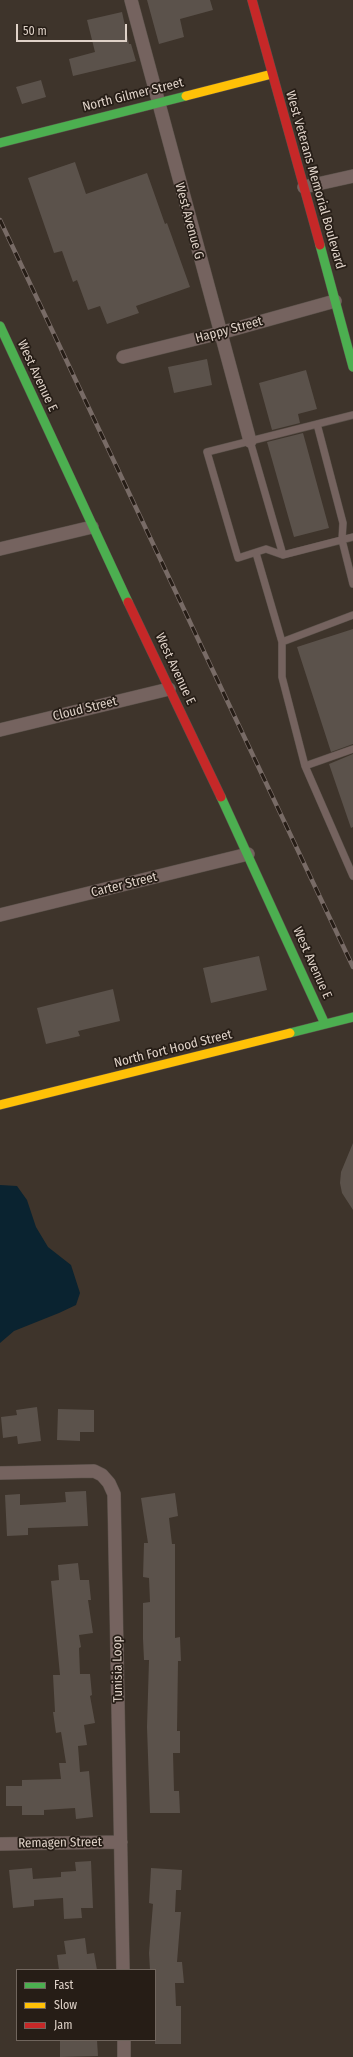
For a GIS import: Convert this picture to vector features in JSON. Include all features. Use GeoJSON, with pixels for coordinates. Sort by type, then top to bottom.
{"type":"FeatureCollection","features":[{"type":"Feature","properties":{"kind":"street","name":"West Avenue G"},"geometry":{"type":"LineString","coordinates":[[130,0],[250,441]]}},
{"type":"Feature","properties":{"kind":"street","name":"West Veterans Memorial Boulevard"},"geometry":{"type":"LineString","coordinates":[[252,0],[353,367]]}},
{"type":"Feature","properties":{"kind":"street","name":"North Gilmer Street"},"geometry":{"type":"LineString","coordinates":[[0,143],[272,74]]}},
{"type":"Feature","properties":{"kind":"street"},"geometry":{"type":"LineString","coordinates":[[304,187],[353,176]]}},
{"type":"Feature","properties":{"kind":"street","name":"Happy Street"},"geometry":{"type":"LineString","coordinates":[[123,357],[220,333],[335,301]]}},
{"type":"Feature","properties":{"kind":"street","name":"West Avenue E"},"geometry":{"type":"LineString","coordinates":[[0,326],[92,527],[248,854],[325,1024]]}},
{"type":"Feature","properties":{"kind":"street"},"geometry":{"type":"LineString","coordinates":[[0,549],[92,527]]}},
{"type":"Feature","properties":{"kind":"street","name":"Cloud Street"},"geometry":{"type":"LineString","coordinates":[[0,730],[169,689]]}},
{"type":"Feature","properties":{"kind":"street","name":"Carter Street"},"geometry":{"type":"LineString","coordinates":[[0,915],[248,854]]}},
{"type":"Feature","properties":{"kind":"street","name":"North Fort Hood Street"},"geometry":{"type":"LineString","coordinates":[[0,1105],[353,1017]]}},
{"type":"Feature","properties":{"kind":"street","name":"Tunisia Loop"},"geometry":{"type":"LineString","coordinates":[[0,1473],[94,1471],[102,1475],[109,1483],[114,1494],[123,1969]]}},
{"type":"Feature","properties":{"kind":"street","name":"Remagen Street"},"geometry":{"type":"LineString","coordinates":[[0,1844],[121,1842]]}},
{"type":"Feature","properties":{"kind":"street"},"geometry":{"type":"LineString","coordinates":[[124,2041],[124,2057]]}},
{"type":"Feature","properties":{"kind":"lane"},"geometry":{"type":"LineString","coordinates":[[353,416],[207,452],[238,558],[266,549],[283,555],[353,537]]}},
{"type":"Feature","properties":{"kind":"lane"},"geometry":{"type":"LineString","coordinates":[[317,424],[343,523],[342,540],[353,584]]}},
{"type":"Feature","properties":{"kind":"lane"},"geometry":{"type":"LineString","coordinates":[[250,441],[283,555]]}},
{"type":"Feature","properties":{"kind":"lane"},"geometry":{"type":"LineString","coordinates":[[256,553],[282,642],[282,677],[305,766],[353,876]]}},
{"type":"Feature","properties":{"kind":"lane"},"geometry":{"type":"LineString","coordinates":[[282,642],[353,615]]}},
{"type":"Feature","properties":{"kind":"lane"},"geometry":{"type":"LineString","coordinates":[[305,766],[353,749]]}},
{"type":"Feature","properties":{"kind":"water"},"geometry":{"type":"Polygon","coordinates":[[[0,1185],[17,1186],[27,1200],[36,1227],[48,1247],[71,1265],[80,1293],[76,1305],[14,1331],[0,1343],[0,1185]]]}},
{"type":"Feature","properties":{"kind":"building"},"geometry":{"type":"Polygon","coordinates":[[[147,0],[210,0],[213,10],[180,19],[184,37],[159,44],[147,0]]]}},
{"type":"Feature","properties":{"kind":"building"},"geometry":{"type":"Polygon","coordinates":[[[122,12],[129,44],[131,44],[136,61],[73,76],[69,59],[95,52],[87,20],[122,12]]]}},
{"type":"Feature","properties":{"kind":"building"},"geometry":{"type":"Polygon","coordinates":[[[41,80],[46,97],[22,104],[16,87],[41,80]]]}},
{"type":"Feature","properties":{"kind":"building"},"geometry":{"type":"Polygon","coordinates":[[[75,162],[86,194],[147,173],[190,287],[136,306],[139,313],[107,324],[100,306],[88,310],[77,280],[73,282],[62,251],[54,253],[28,178],[75,162]]]}},
{"type":"Feature","properties":{"kind":"building"},"geometry":{"type":"Polygon","coordinates":[[[207,359],[212,385],[174,393],[168,367],[207,359]]]}},
{"type":"Feature","properties":{"kind":"building"},"geometry":{"type":"Polygon","coordinates":[[[306,370],[317,409],[298,414],[300,423],[272,430],[259,383],[306,370]]]}},
{"type":"Feature","properties":{"kind":"building"},"geometry":{"type":"Polygon","coordinates":[[[303,433],[329,528],[294,537],[267,442],[303,433]]]}},
{"type":"Feature","properties":{"kind":"building"},"geometry":{"type":"Polygon","coordinates":[[[353,629],[353,744],[331,752],[297,647],[353,629]]]}},
{"type":"Feature","properties":{"kind":"building"},"geometry":{"type":"Polygon","coordinates":[[[353,754],[353,827],[351,828],[329,764],[353,754]]]}},
{"type":"Feature","properties":{"kind":"building"},"geometry":{"type":"Polygon","coordinates":[[[259,956],[267,990],[211,1003],[203,968],[259,956]]]}},
{"type":"Feature","properties":{"kind":"building"},"geometry":{"type":"Polygon","coordinates":[[[113,989],[120,1021],[78,1031],[80,1036],[46,1044],[37,1008],[113,989]]]}},
{"type":"Feature","properties":{"kind":"building"},"geometry":{"type":"Polygon","coordinates":[[[353,1143],[353,1210],[342,1193],[340,1183],[341,1172],[353,1143]]]}},
{"type":"Feature","properties":{"kind":"building"},"geometry":{"type":"Polygon","coordinates":[[[37,1407],[41,1441],[18,1444],[17,1436],[3,1438],[1,1417],[17,1415],[16,1410],[37,1407]]]}},
{"type":"Feature","properties":{"kind":"building"},"geometry":{"type":"Polygon","coordinates":[[[58,1409],[94,1410],[94,1432],[80,1432],[80,1441],[57,1440],[58,1409]]]}},
{"type":"Feature","properties":{"kind":"building"},"geometry":{"type":"Polygon","coordinates":[[[86,1491],[88,1526],[28,1528],[28,1535],[7,1536],[5,1495],[20,1494],[20,1505],[66,1502],[65,1492],[86,1491]]]}},
{"type":"Feature","properties":{"kind":"building"},"geometry":{"type":"Polygon","coordinates":[[[175,1493],[178,1516],[169,1518],[172,1544],[175,1544],[175,1638],[180,1637],[181,1661],[178,1661],[177,1731],[180,1731],[180,1753],[173,1753],[174,1791],[179,1791],[180,1813],[150,1813],[147,1727],[149,1660],[144,1660],[143,1603],[150,1602],[149,1578],[143,1577],[144,1543],[148,1543],[141,1498],[175,1493]]]}},
{"type":"Feature","properties":{"kind":"building"},"geometry":{"type":"Polygon","coordinates":[[[78,1563],[80,1580],[89,1580],[91,1600],[88,1600],[93,1633],[79,1635],[81,1647],[79,1648],[80,1674],[90,1674],[92,1695],[90,1696],[95,1723],[84,1725],[87,1745],[78,1746],[80,1772],[89,1771],[93,1817],[76,1819],[75,1808],[44,1810],[44,1815],[22,1815],[22,1806],[6,1806],[6,1786],[22,1786],[22,1780],[61,1779],[59,1763],[66,1763],[61,1732],[56,1733],[53,1712],[55,1712],[53,1675],[60,1675],[51,1581],[59,1580],[58,1565],[78,1563]]]}},
{"type":"Feature","properties":{"kind":"building"},"geometry":{"type":"Polygon","coordinates":[[[91,1861],[93,1908],[81,1908],[82,1918],[64,1919],[63,1898],[34,1900],[34,1906],[13,1908],[9,1870],[32,1868],[33,1879],[61,1877],[61,1872],[76,1871],[75,1862],[91,1861]]]}},
{"type":"Feature","properties":{"kind":"building"},"geometry":{"type":"Polygon","coordinates":[[[151,1868],[182,1870],[181,1890],[176,1890],[175,1912],[181,1912],[177,1962],[182,1962],[184,1983],[175,1983],[176,2006],[181,2006],[181,2044],[155,2044],[156,1969],[150,1969],[149,1953],[153,1904],[149,1903],[151,1868]]]}},
{"type":"Feature","properties":{"kind":"building"},"geometry":{"type":"Polygon","coordinates":[[[85,1938],[87,1954],[94,1953],[97,1969],[59,1969],[57,1955],[66,1954],[64,1941],[85,1938]]]}},
{"type":"Feature","properties":{"kind":"building"},"geometry":{"type":"Polygon","coordinates":[[[60,2041],[97,2041],[98,2056],[60,2057],[60,2041]]]}},
{"type":"Feature","properties":{"kind":"railway"},"geometry":{"type":"LineString","coordinates":[[0,220],[353,967]]}},
{"type":"Feature","properties":{"kind":"traffic: fast"},"geometry":{"type":"LineString","coordinates":[[0,143],[186,96]]}},
{"type":"Feature","properties":{"kind":"traffic: fast"},"geometry":{"type":"LineString","coordinates":[[320,245],[353,367]]}},
{"type":"Feature","properties":{"kind":"traffic: fast"},"geometry":{"type":"LineString","coordinates":[[0,326],[128,602]]}},
{"type":"Feature","properties":{"kind":"traffic: fast"},"geometry":{"type":"LineString","coordinates":[[221,797],[325,1024]]}},
{"type":"Feature","properties":{"kind":"traffic: fast"},"geometry":{"type":"LineString","coordinates":[[290,1033],[353,1017]]}},
{"type":"Feature","properties":{"kind":"traffic: slow"},"geometry":{"type":"LineString","coordinates":[[186,96],[272,74]]}},
{"type":"Feature","properties":{"kind":"traffic: slow"},"geometry":{"type":"LineString","coordinates":[[0,1105],[290,1033]]}},
{"type":"Feature","properties":{"kind":"traffic: jam"},"geometry":{"type":"LineString","coordinates":[[252,0],[320,245]]}},
{"type":"Feature","properties":{"kind":"traffic: jam"},"geometry":{"type":"LineString","coordinates":[[128,602],[221,797]]}}]}
